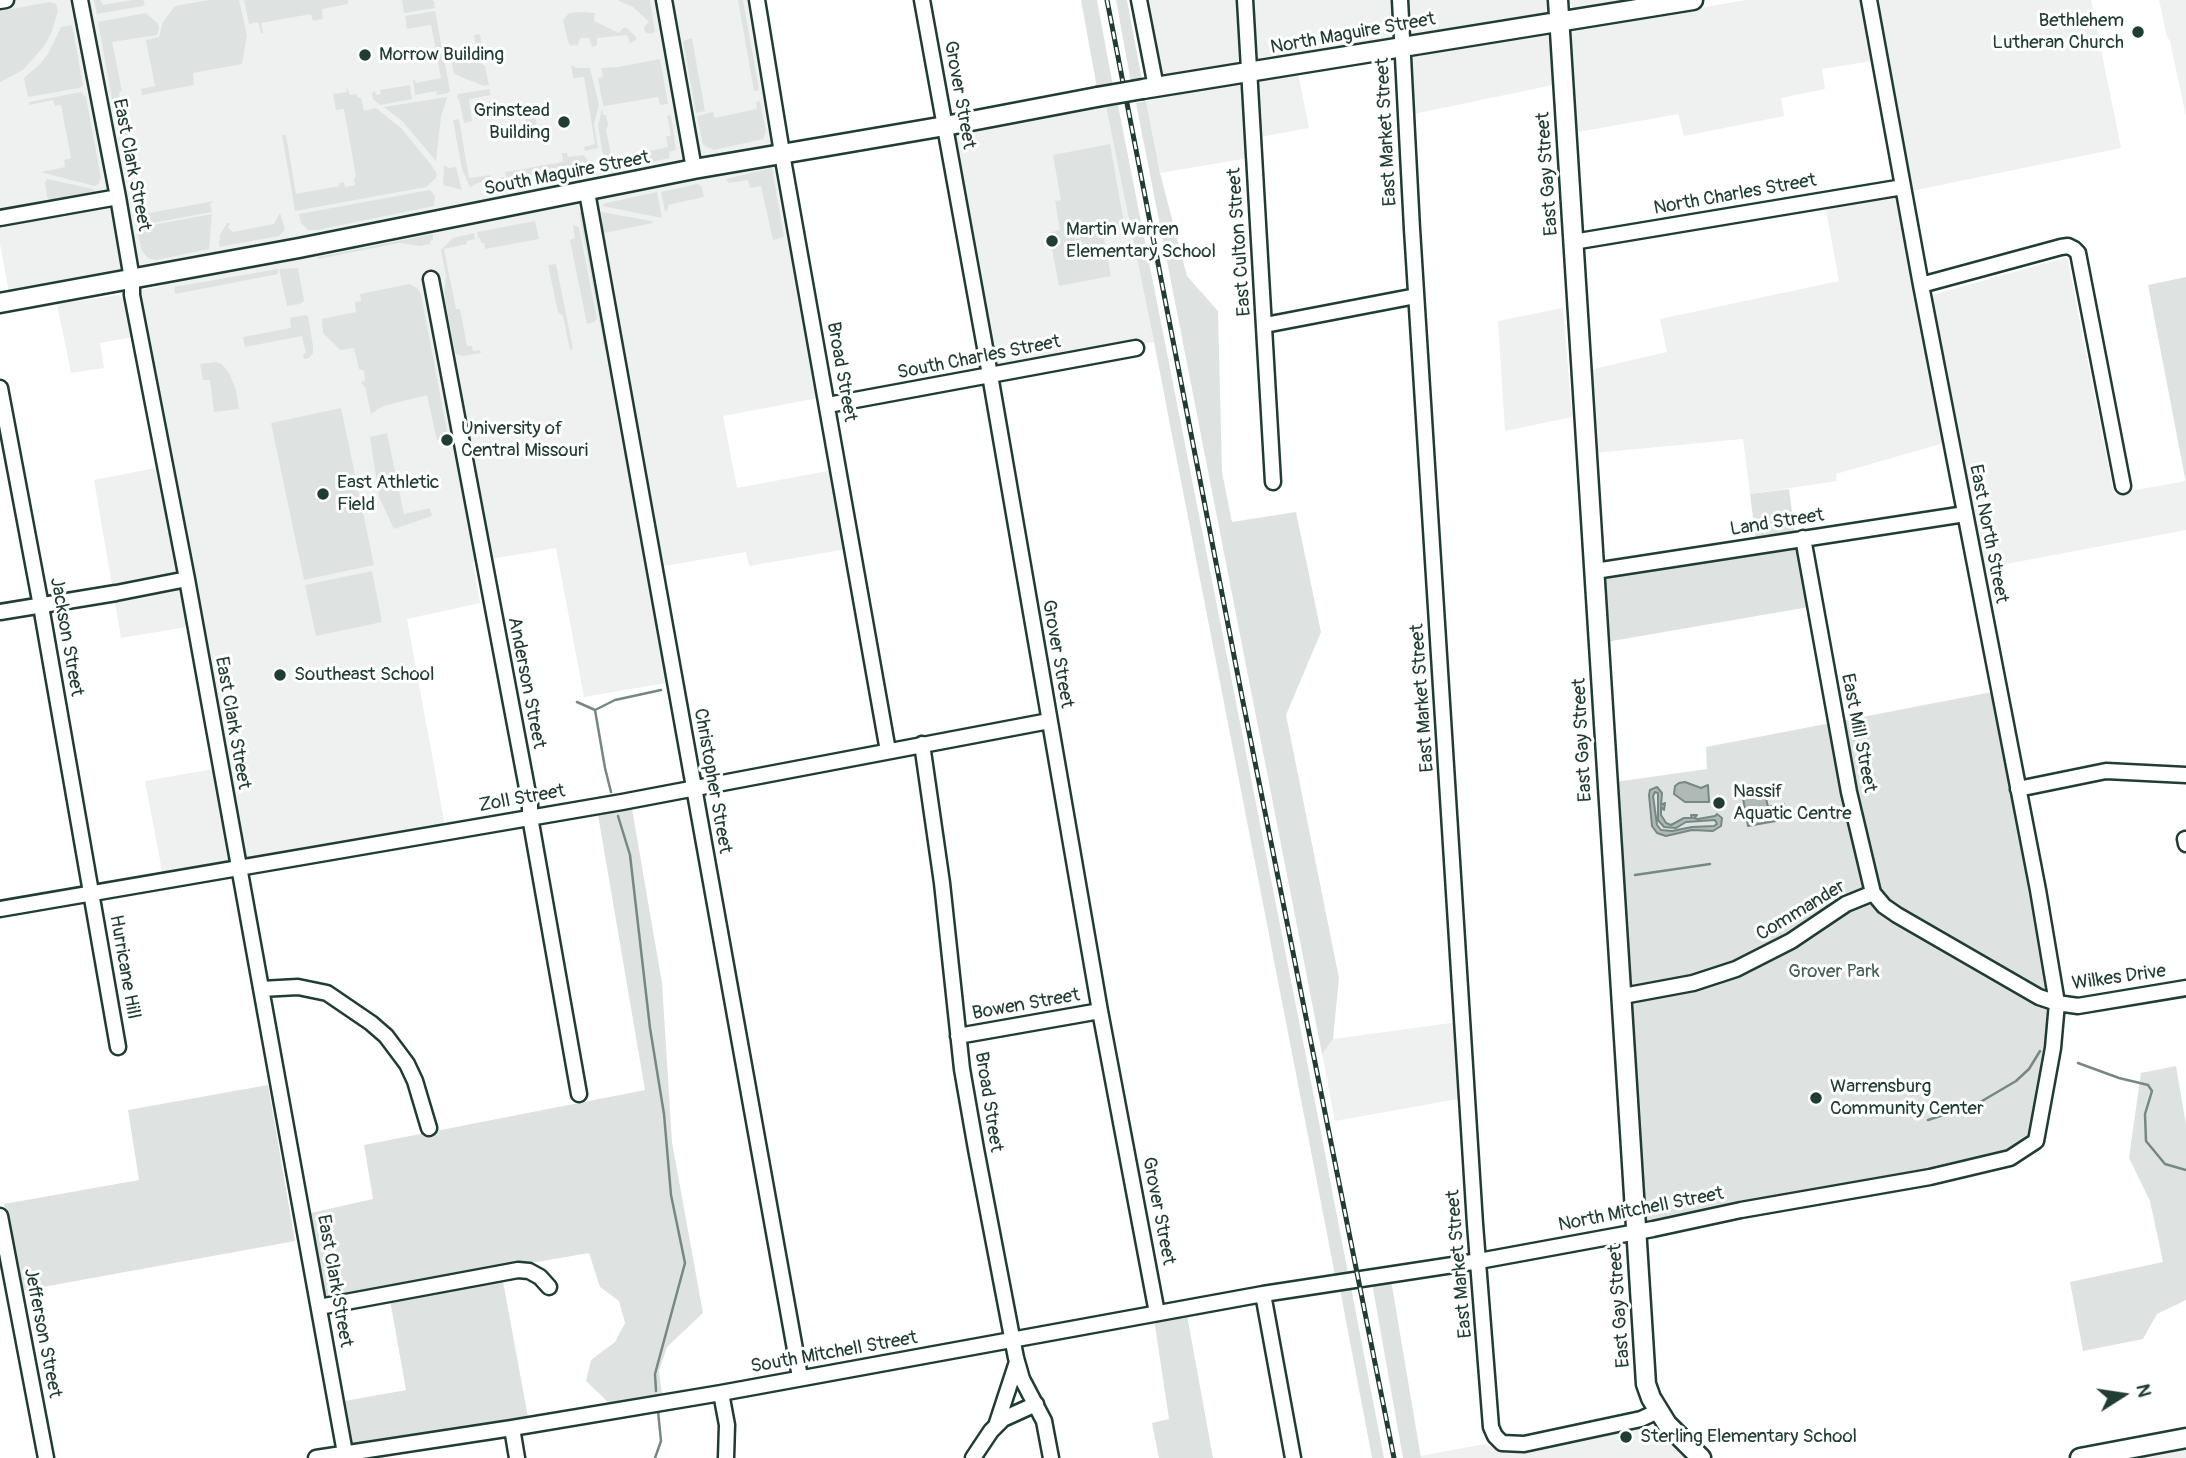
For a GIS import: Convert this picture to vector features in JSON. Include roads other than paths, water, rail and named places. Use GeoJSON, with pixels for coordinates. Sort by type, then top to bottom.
{"type":"FeatureCollection","features":[{"type":"Feature","properties":{"kind":"main road","name":"East Gay Street"},"geometry":{"type":"LineString","coordinates":[[1558,0],[1646,1384],[1667,1424],[1701,1458]]}},
{"type":"Feature","properties":{"kind":"main road","name":"North Maguire Street"},"geometry":{"type":"LineString","coordinates":[[1150,88],[1693,0]]}},
{"type":"Feature","properties":{"kind":"main road","name":"South Maguire Street"},"geometry":{"type":"LineString","coordinates":[[0,303],[587,192],[694,169],[1150,88]]}},
{"type":"Feature","properties":{"kind":"main road"},"geometry":{"type":"LineString","coordinates":[[2080,1458],[2186,1438]]}},
{"type":"Feature","properties":{"kind":"street"},"geometry":{"type":"LineString","coordinates":[[0,1],[6,0]]}},
{"type":"Feature","properties":{"kind":"street","name":"East Clark Street"},"geometry":{"type":"LineString","coordinates":[[80,0],[345,1453]]}},
{"type":"Feature","properties":{"kind":"street"},"geometry":{"type":"LineString","coordinates":[[664,0],[694,169]]}},
{"type":"Feature","properties":{"kind":"street","name":"Broad Street"},"geometry":{"type":"LineString","coordinates":[[757,0],[888,751]]}},
{"type":"Feature","properties":{"kind":"street","name":"Grover Street"},"geometry":{"type":"LineString","coordinates":[[922,0],[1100,1012],[1157,1313]]}},
{"type":"Feature","properties":{"kind":"street"},"geometry":{"type":"LineString","coordinates":[[1139,0],[1150,88]]}},
{"type":"Feature","properties":{"kind":"street","name":"East Culton Street"},"geometry":{"type":"LineString","coordinates":[[1245,0],[1273,482]]}},
{"type":"Feature","properties":{"kind":"street","name":"East Market Street"},"geometry":{"type":"LineString","coordinates":[[1400,0],[1416,296],[1491,1427],[1498,1440],[1508,1444],[1524,1444],[1641,1419],[1658,1411]]}},
{"type":"Feature","properties":{"kind":"street","name":"East North Street"},"geometry":{"type":"LineString","coordinates":[[1869,0],[2057,1003],[2053,1048],[2036,1141],[2010,1158],[1930,1177]]}},
{"type":"Feature","properties":{"kind":"street","name":"North Charles Street"},"geometry":{"type":"LineString","coordinates":[[1573,242],[1903,187]]}},
{"type":"Feature","properties":{"kind":"street","name":"Christopher Street"},"geometry":{"type":"LineString","coordinates":[[587,192],[800,1377]]}},
{"type":"Feature","properties":{"kind":"street"},"geometry":{"type":"LineString","coordinates":[[0,218],[118,197]]}},
{"type":"Feature","properties":{"kind":"street"},"geometry":{"type":"LineString","coordinates":[[1921,285],[2061,247],[2074,248],[2078,253],[2123,486]]}},
{"type":"Feature","properties":{"kind":"street","name":"Anderson Street"},"geometry":{"type":"LineString","coordinates":[[431,279],[530,804],[530,817],[579,1094]]}},
{"type":"Feature","properties":{"kind":"street"},"geometry":{"type":"LineString","coordinates":[[1265,325],[1416,296]]}},
{"type":"Feature","properties":{"kind":"street","name":"South Charles Street"},"geometry":{"type":"LineString","coordinates":[[828,405],[1136,348]]}},
{"type":"Feature","properties":{"kind":"street","name":"Jackson Street"},"geometry":{"type":"LineString","coordinates":[[0,388],[92,893]]}},
{"type":"Feature","properties":{"kind":"street","name":"Land Street"},"geometry":{"type":"LineString","coordinates":[[1595,571],[1965,514]]}},
{"type":"Feature","properties":{"kind":"street","name":"East Mill Street"},"geometry":{"type":"LineString","coordinates":[[1803,538],[1837,730],[1873,893]]}},
{"type":"Feature","properties":{"kind":"street"},"geometry":{"type":"LineString","coordinates":[[0,612],[187,579]]}},
{"type":"Feature","properties":{"kind":"street","name":"Zoll Street"},"geometry":{"type":"LineString","coordinates":[[0,909],[694,788],[1049,721]]}},
{"type":"Feature","properties":{"kind":"street","name":"Broad Street"},"geometry":{"type":"LineString","coordinates":[[922,744],[942,883],[958,1036],[976,1149],[1017,1362],[1047,1430],[1051,1458]]}},
{"type":"Feature","properties":{"kind":"street"},"geometry":{"type":"LineString","coordinates":[[2018,789],[2106,771],[2186,775]]}},
{"type":"Feature","properties":{"kind":"street","name":"Hurricane Hill"},"geometry":{"type":"LineString","coordinates":[[92,893],[118,1046]]}},
{"type":"Feature","properties":{"kind":"street","name":"Commander"},"geometry":{"type":"LineString","coordinates":[[1623,996],[1693,984],[1736,969],[1791,941],[1846,904],[1873,893],[1884,906],[1897,915],[2039,997],[2057,1003]]}},
{"type":"Feature","properties":{"kind":"street"},"geometry":{"type":"LineString","coordinates":[[261,989],[298,987],[327,993],[371,1023],[386,1036],[407,1064],[429,1128]]}},
{"type":"Feature","properties":{"kind":"street","name":"Wilkes Drive"},"geometry":{"type":"LineString","coordinates":[[2057,1003],[2078,1006],[2186,988]]}},
{"type":"Feature","properties":{"kind":"street","name":"Bowen Street"},"geometry":{"type":"LineString","coordinates":[[958,1036],[1100,1012]]}},
{"type":"Feature","properties":{"kind":"street","name":"North Mitchell Street"},"geometry":{"type":"LineString","coordinates":[[1358,1280],[1479,1261],[1637,1232],[1741,1209],[1930,1177]]}},
{"type":"Feature","properties":{"kind":"street","name":"Jefferson Street"},"geometry":{"type":"LineString","coordinates":[[0,1216],[46,1458]]}},
{"type":"Feature","properties":{"kind":"street"},"geometry":{"type":"LineString","coordinates":[[319,1307],[518,1270],[529,1271],[550,1287]]}},
{"type":"Feature","properties":{"kind":"street","name":"South Mitchell Street"},"geometry":{"type":"LineString","coordinates":[[316,1458],[345,1453],[383,1453],[1263,1294],[1358,1280]]}},
{"type":"Feature","properties":{"kind":"street"},"geometry":{"type":"LineString","coordinates":[[1263,1294],[1293,1458]]}},
{"type":"Feature","properties":{"kind":"street"},"geometry":{"type":"LineString","coordinates":[[996,1426],[1017,1362]]}},
{"type":"Feature","properties":{"kind":"street"},"geometry":{"type":"LineString","coordinates":[[721,1392],[727,1425],[726,1458]]}},
{"type":"Feature","properties":{"kind":"street"},"geometry":{"type":"LineString","coordinates":[[973,1458],[1003,1419],[1036,1404]]}},
{"type":"Feature","properties":{"kind":"street"},"geometry":{"type":"LineString","coordinates":[[512,1428],[517,1458]]}},
{"type":"Feature","properties":{"kind":"waterway"},"geometry":{"type":"LineString","coordinates":[[611,792],[595,710],[615,700],[661,690]]}},
{"type":"Feature","properties":{"kind":"waterway"},"geometry":{"type":"LineString","coordinates":[[577,702],[595,710]]}},
{"type":"Feature","properties":{"kind":"waterway"},"geometry":{"type":"LineString","coordinates":[[618,816],[630,855],[650,1028],[664,1114],[671,1195],[685,1263],[655,1374],[656,1391]]}},
{"type":"Feature","properties":{"kind":"waterway"},"geometry":{"type":"LineString","coordinates":[[1635,875],[1710,864]]}},
{"type":"Feature","properties":{"kind":"waterway"},"geometry":{"type":"LineString","coordinates":[[1928,1120],[1977,1104],[2016,1081],[2029,1069],[2040,1051]]}},
{"type":"Feature","properties":{"kind":"waterway"},"geometry":{"type":"LineString","coordinates":[[2078,1063],[2148,1085],[2152,1091],[2145,1114],[2146,1141],[2165,1164],[2186,1170]]}},
{"type":"Feature","properties":{"kind":"waterway"},"geometry":{"type":"LineString","coordinates":[[655,1458],[661,1441],[658,1411]]}},
{"type":"Feature","properties":{"kind":"railway"},"geometry":{"type":"LineString","coordinates":[[1107,0],[1243,702],[1394,1458]]}},
{"type":"Feature","properties":{"kind":"place","name":"Bethlehem Lutheran Church"},"geometry":{"type":"Point","coordinates":[2138,32]}},
{"type":"Feature","properties":{"kind":"place","name":"Morrow Building"},"geometry":{"type":"Point","coordinates":[365,55]}},
{"type":"Feature","properties":{"kind":"place","name":"Grinstead Building"},"geometry":{"type":"Point","coordinates":[564,122]}},
{"type":"Feature","properties":{"kind":"place","name":"Martin Warren Elementary School"},"geometry":{"type":"Point","coordinates":[1052,241]}},
{"type":"Feature","properties":{"kind":"place","name":"University of Central Missouri"},"geometry":{"type":"Point","coordinates":[447,440]}},
{"type":"Feature","properties":{"kind":"place","name":"East Athletic Field"},"geometry":{"type":"Point","coordinates":[323,494]}},
{"type":"Feature","properties":{"kind":"place","name":"Southeast School"},"geometry":{"type":"Point","coordinates":[280,675]}},
{"type":"Feature","properties":{"kind":"place","name":"Nassif Aquatic Centre"},"geometry":{"type":"Point","coordinates":[1719,803]}},
{"type":"Feature","properties":{"kind":"place","name":"Warrensburg Community Center"},"geometry":{"type":"Point","coordinates":[1816,1098]}},
{"type":"Feature","properties":{"kind":"place","name":"Sterling Elementary School"},"geometry":{"type":"Point","coordinates":[1626,1437]}},
{"type":"Feature","properties":{"kind":"park label","name":"Grover Park"},"geometry":{"type":"Point","coordinates":[1834,972]}}]}
